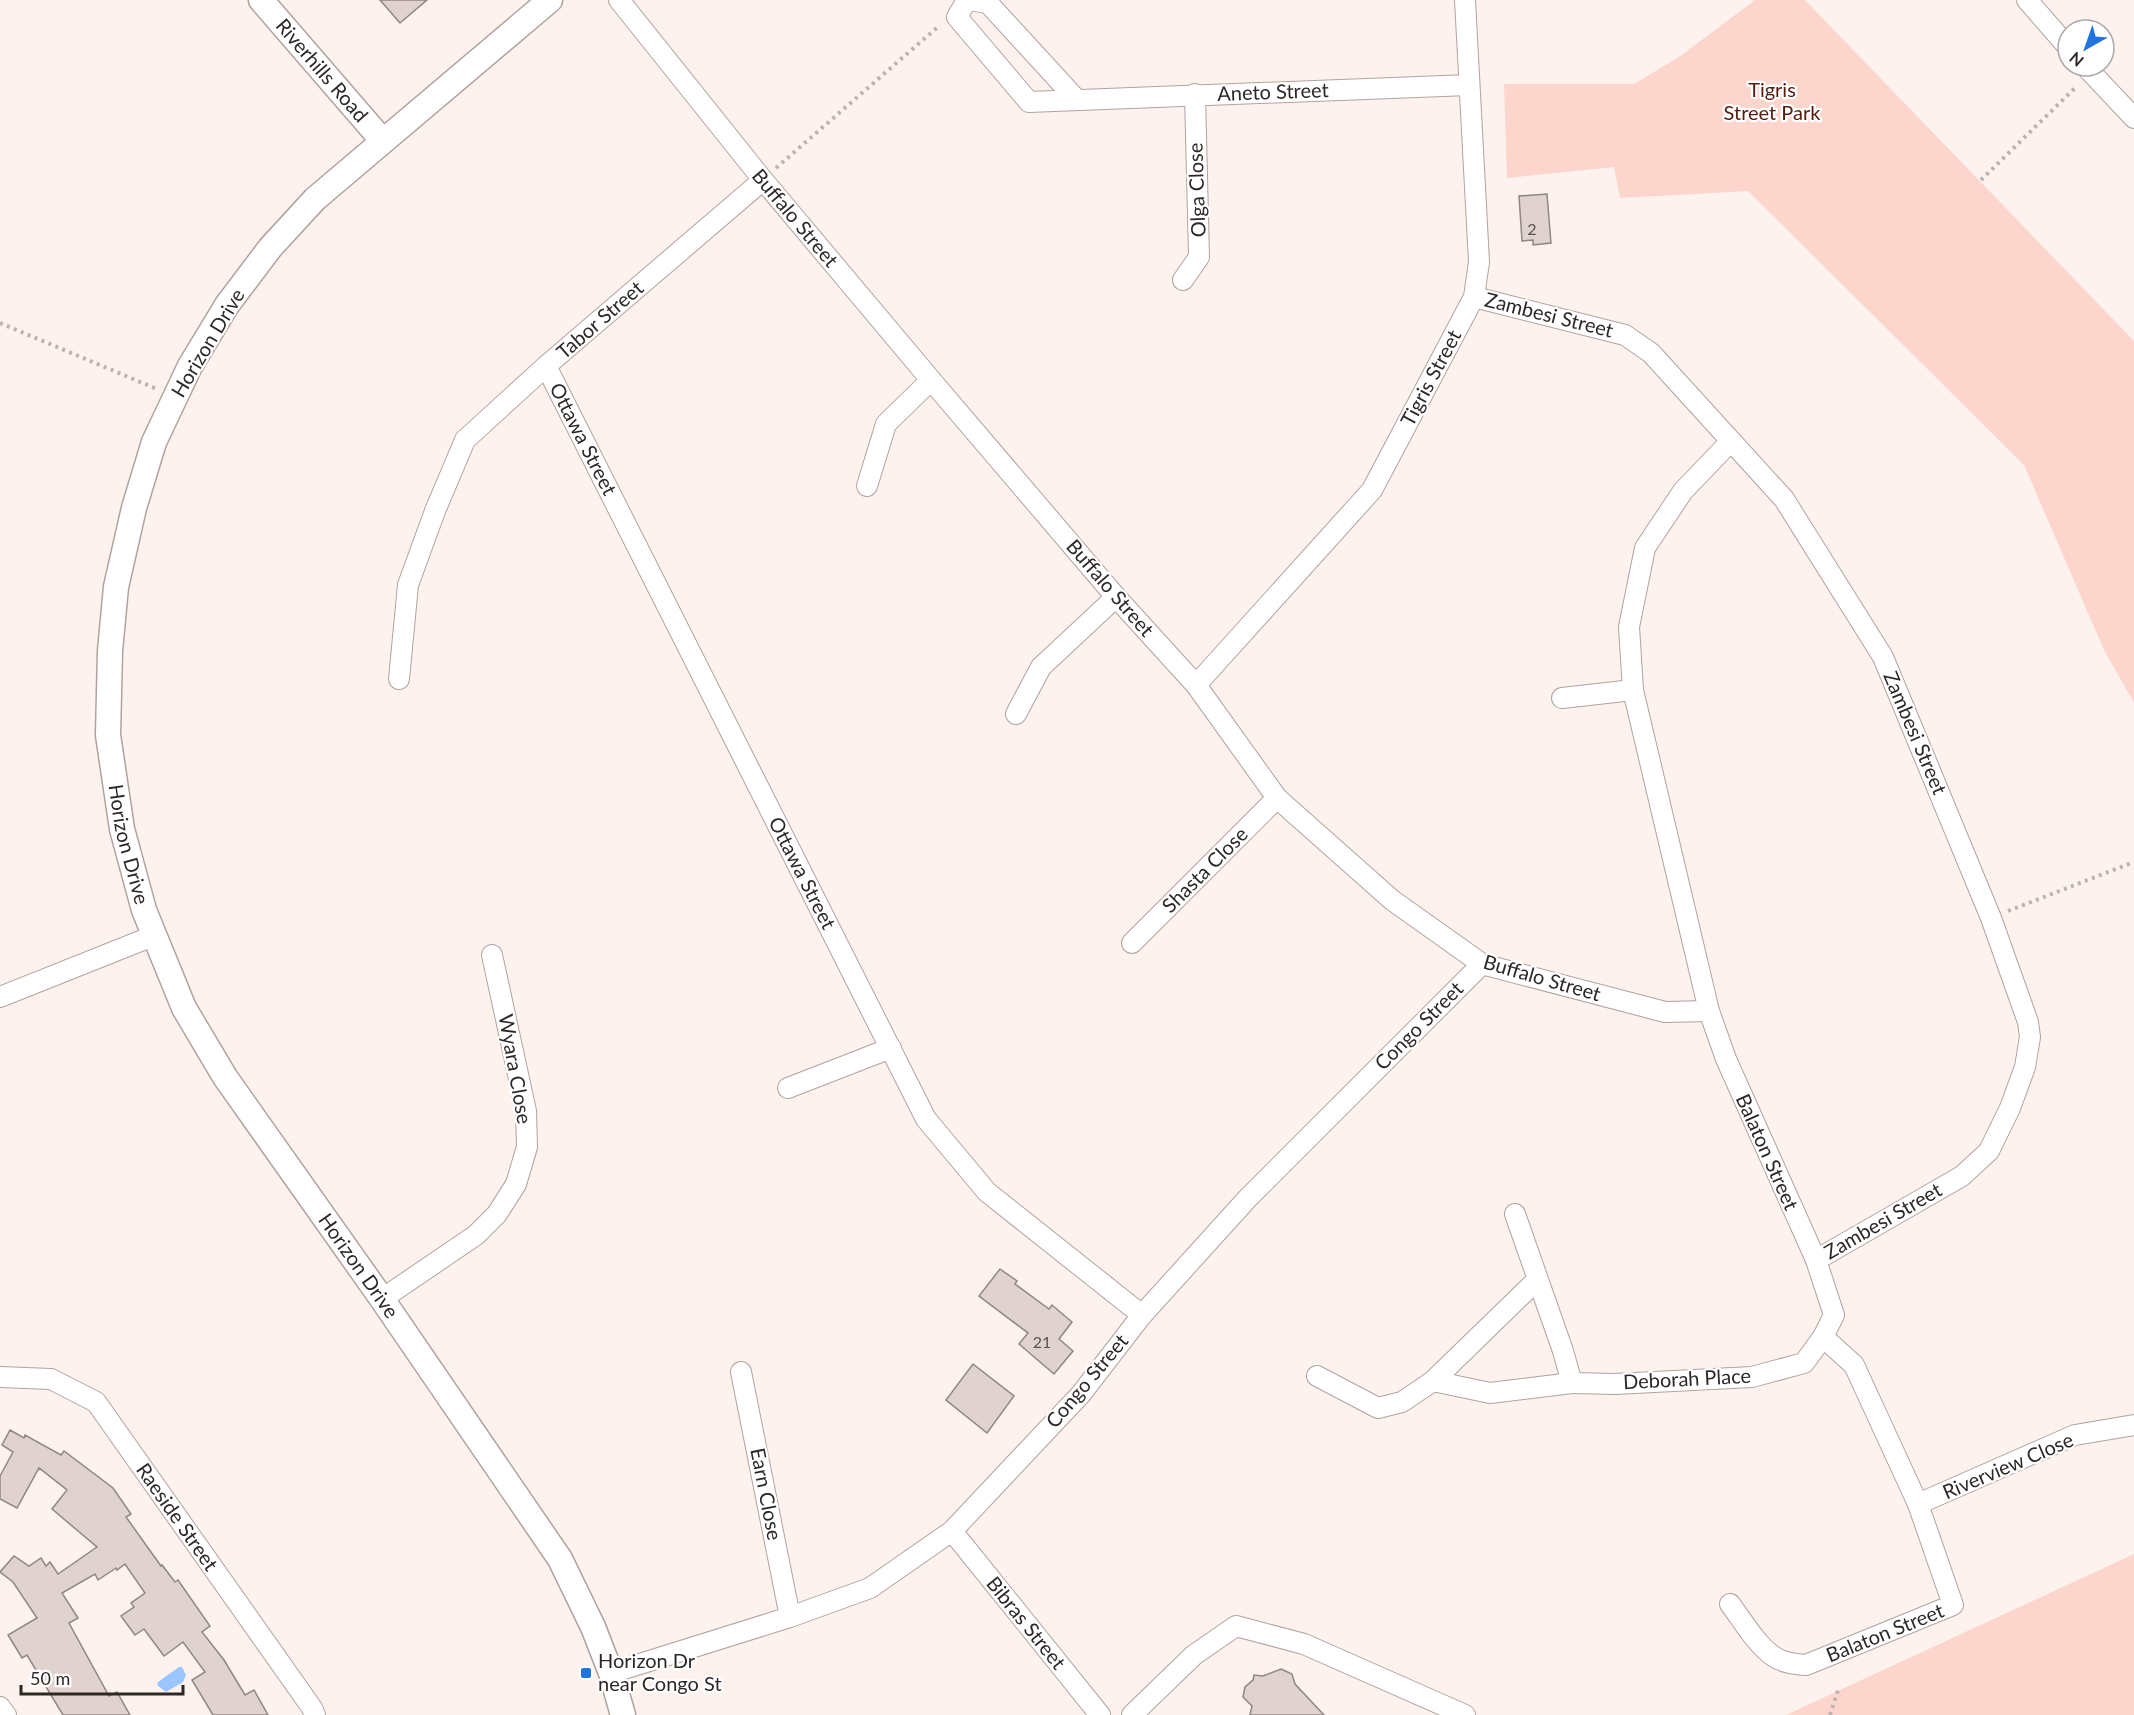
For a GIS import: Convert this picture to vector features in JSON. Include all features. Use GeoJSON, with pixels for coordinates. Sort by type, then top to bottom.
{"type":"FeatureCollection","features":[{"type":"Feature","properties":{"kind":"street","name":"Riverhills Road"},"geometry":{"type":"LineString","coordinates":[[261,0],[382,140]]}},
{"type":"Feature","properties":{"kind":"street","name":"Horizon Drive"},"geometry":{"type":"LineString","coordinates":[[550,0],[315,199],[270,248],[227,305],[190,366],[154,442],[134,508],[116,587],[110,651],[108,735],[125,840],[153,936],[184,1008],[225,1077],[382,1299],[560,1558],[593,1627],[611,1673],[623,1715]]}},
{"type":"Feature","properties":{"kind":"street","name":"Buffalo Street"},"geometry":{"type":"LineString","coordinates":[[619,0],[763,180],[931,380],[1116,597],[1196,685],[1277,798],[1392,900],[1482,964],[1665,1012],[1709,1011]]}},
{"type":"Feature","properties":{"kind":"street"},"geometry":{"type":"LineString","coordinates":[[957,17],[968,0],[988,3],[1076,99]]}},
{"type":"Feature","properties":{"kind":"street","name":"Tigris Street"},"geometry":{"type":"LineString","coordinates":[[1196,685],[1372,490],[1474,297],[1479,262],[1465,0]]}},
{"type":"Feature","properties":{"kind":"street"},"geometry":{"type":"LineString","coordinates":[[2027,0],[2056,33]]}},
{"type":"Feature","properties":{"kind":"street","name":"Aneto Street"},"geometry":{"type":"LineString","coordinates":[[957,17],[1029,102],[1469,85]]}},
{"type":"Feature","properties":{"kind":"street"},"geometry":{"type":"LineString","coordinates":[[2096,78],[2134,118]]}},
{"type":"Feature","properties":{"kind":"street","name":"Olga Close"},"geometry":{"type":"LineString","coordinates":[[1183,280],[1199,257],[1195,94]]}},
{"type":"Feature","properties":{"kind":"street","name":"Tabor Street"},"geometry":{"type":"LineString","coordinates":[[399,679],[408,585],[435,511],[465,440],[546,366],[763,180]]}},
{"type":"Feature","properties":{"kind":"street","name":"Zambesi Street"},"geometry":{"type":"LineString","coordinates":[[1474,297],[1625,334],[1652,353],[1784,499],[1883,657],[1991,918],[2028,1022],[2030,1037],[2025,1067],[2010,1108],[1989,1151],[1962,1176],[1816,1260]]}},
{"type":"Feature","properties":{"kind":"street","name":"Ottawa Street"},"geometry":{"type":"LineString","coordinates":[[546,366],[926,1119],[987,1192],[1142,1315]]}},
{"type":"Feature","properties":{"kind":"street"},"geometry":{"type":"LineString","coordinates":[[867,486],[886,424],[931,380]]}},
{"type":"Feature","properties":{"kind":"street","name":"Balaton Street"},"geometry":{"type":"LineString","coordinates":[[1730,1604],[1774,1657],[1788,1663],[1806,1665],[1953,1605],[1918,1504],[1854,1365],[1823,1337],[1834,1316],[1816,1260],[1726,1059],[1709,1011],[1633,690],[1629,627],[1645,548],[1683,491],[1731,441]]}},
{"type":"Feature","properties":{"kind":"street"},"geometry":{"type":"LineString","coordinates":[[1016,714],[1041,667],[1116,597]]}},
{"type":"Feature","properties":{"kind":"street"},"geometry":{"type":"LineString","coordinates":[[1562,698],[1633,690]]}},
{"type":"Feature","properties":{"kind":"street","name":"Shasta Close"},"geometry":{"type":"LineString","coordinates":[[1132,943],[1277,798]]}},
{"type":"Feature","properties":{"kind":"street"},"geometry":{"type":"LineString","coordinates":[[0,997],[153,936]]}},
{"type":"Feature","properties":{"kind":"street","name":"Wyara Close"},"geometry":{"type":"LineString","coordinates":[[382,1299],[476,1235],[497,1214],[516,1184],[527,1147],[526,1111],[492,955]]}},
{"type":"Feature","properties":{"kind":"street","name":"Congo Street"},"geometry":{"type":"LineString","coordinates":[[611,1673],[790,1617],[870,1588],[952,1531],[1081,1394],[1142,1315],[1247,1199],[1482,964]]}},
{"type":"Feature","properties":{"kind":"street"},"geometry":{"type":"LineString","coordinates":[[788,1089],[891,1048]]}},
{"type":"Feature","properties":{"kind":"street"},"geometry":{"type":"LineString","coordinates":[[1515,1214],[1572,1383]]}},
{"type":"Feature","properties":{"kind":"street"},"geometry":{"type":"LineString","coordinates":[[1317,1376],[1378,1408],[1402,1402],[1433,1381],[1537,1280]]}},
{"type":"Feature","properties":{"kind":"street","name":"Deborah Place"},"geometry":{"type":"LineString","coordinates":[[1433,1381],[1490,1393],[1572,1383],[1615,1384],[1752,1377],[1804,1363],[1823,1337]]}},
{"type":"Feature","properties":{"kind":"street","name":"Earn Close"},"geometry":{"type":"LineString","coordinates":[[741,1372],[790,1617]]}},
{"type":"Feature","properties":{"kind":"street","name":"Raeside Street"},"geometry":{"type":"LineString","coordinates":[[0,1377],[51,1379],[96,1402],[315,1715]]}},
{"type":"Feature","properties":{"kind":"street","name":"Riverview Close"},"geometry":{"type":"LineString","coordinates":[[1918,1504],[2075,1436],[2134,1425]]}},
{"type":"Feature","properties":{"kind":"street","name":"Bibras Street"},"geometry":{"type":"LineString","coordinates":[[952,1531],[1100,1715]]}},
{"type":"Feature","properties":{"kind":"street"},"geometry":{"type":"LineString","coordinates":[[1132,1715],[1194,1655],[1236,1626],[1304,1644],[1465,1715]]}},
{"type":"Feature","properties":{"kind":"street"},"geometry":{"type":"LineString","coordinates":[[0,1707],[6,1715]]}},
{"type":"Feature","properties":{"kind":"path"},"geometry":{"type":"LineString","coordinates":[[763,180],[944,22],[957,17]]}},
{"type":"Feature","properties":{"kind":"path"},"geometry":{"type":"LineString","coordinates":[[1981,180],[2078,85]]}},
{"type":"Feature","properties":{"kind":"path"},"geometry":{"type":"LineString","coordinates":[[0,323],[175,397]]}},
{"type":"Feature","properties":{"kind":"path"},"geometry":{"type":"LineString","coordinates":[[1991,918],[2134,862]]}},
{"type":"Feature","properties":{"kind":"path"},"geometry":{"type":"LineString","coordinates":[[1830,1715],[1839,1687]]}},
{"type":"Feature","properties":{"kind":"green space","name":"Tigris Street Park"},"geometry":{"type":"Polygon","coordinates":[[[1755,0],[1805,0],[2134,341],[2134,703],[2104,650],[2024,465],[1748,191],[1620,198],[1614,167],[1507,178],[1504,84],[1634,84],[1679,57],[1755,0]]]}},
{"type":"Feature","properties":{"kind":"green space"},"geometry":{"type":"Polygon","coordinates":[[[2134,1554],[2134,1715],[1786,1715],[2134,1554]]]}},
{"type":"Feature","properties":{"kind":"water"},"geometry":{"type":"Polygon","coordinates":[[[182,1667],[186,1675],[183,1682],[166,1692],[157,1685],[158,1682],[182,1667]]]}},
{"type":"Feature","properties":{"kind":"building"},"geometry":{"type":"Polygon","coordinates":[[[380,0],[427,0],[400,23],[380,0]]]}},
{"type":"Feature","properties":{"kind":"building"},"geometry":{"type":"Polygon","coordinates":[[[1547,194],[1551,243],[1533,245],[1533,240],[1522,241],[1519,196],[1547,194]]]}},
{"type":"Feature","properties":{"kind":"building"},"geometry":{"type":"Polygon","coordinates":[[[1000,1269],[1017,1281],[1015,1284],[1049,1309],[1052,1305],[1072,1322],[1059,1339],[1073,1351],[1054,1374],[1019,1344],[1028,1333],[979,1296],[1000,1269]]]}},
{"type":"Feature","properties":{"kind":"building"},"geometry":{"type":"Polygon","coordinates":[[[973,1364],[1014,1396],[987,1433],[946,1400],[973,1364]]]}},
{"type":"Feature","properties":{"kind":"building"},"geometry":{"type":"Polygon","coordinates":[[[10,1430],[24,1438],[25,1435],[61,1455],[64,1451],[113,1488],[131,1514],[126,1517],[161,1566],[175,1582],[178,1580],[210,1626],[202,1632],[224,1660],[245,1695],[254,1690],[268,1715],[213,1715],[192,1680],[205,1672],[183,1642],[164,1656],[144,1629],[135,1635],[121,1616],[134,1607],[131,1603],[145,1593],[125,1564],[98,1580],[95,1574],[62,1593],[78,1618],[69,1623],[109,1696],[117,1692],[130,1715],[63,1715],[27,1655],[22,1658],[8,1635],[37,1618],[13,1582],[0,1572],[14,1556],[29,1566],[41,1558],[46,1566],[50,1562],[58,1574],[97,1547],[52,1509],[67,1490],[39,1468],[17,1508],[0,1499],[0,1476],[13,1452],[2,1445],[10,1430]]]}},
{"type":"Feature","properties":{"kind":"building"},"geometry":{"type":"Polygon","coordinates":[[[1281,1669],[1292,1674],[1295,1684],[1324,1715],[1250,1715],[1252,1706],[1243,1697],[1245,1687],[1253,1680],[1254,1675],[1263,1676],[1281,1669]]]}},
{"type":"Feature","properties":{"kind":"place","name":"Horizon Dr near Congo St"},"geometry":{"type":"Point","coordinates":[586,1673]}}]}
